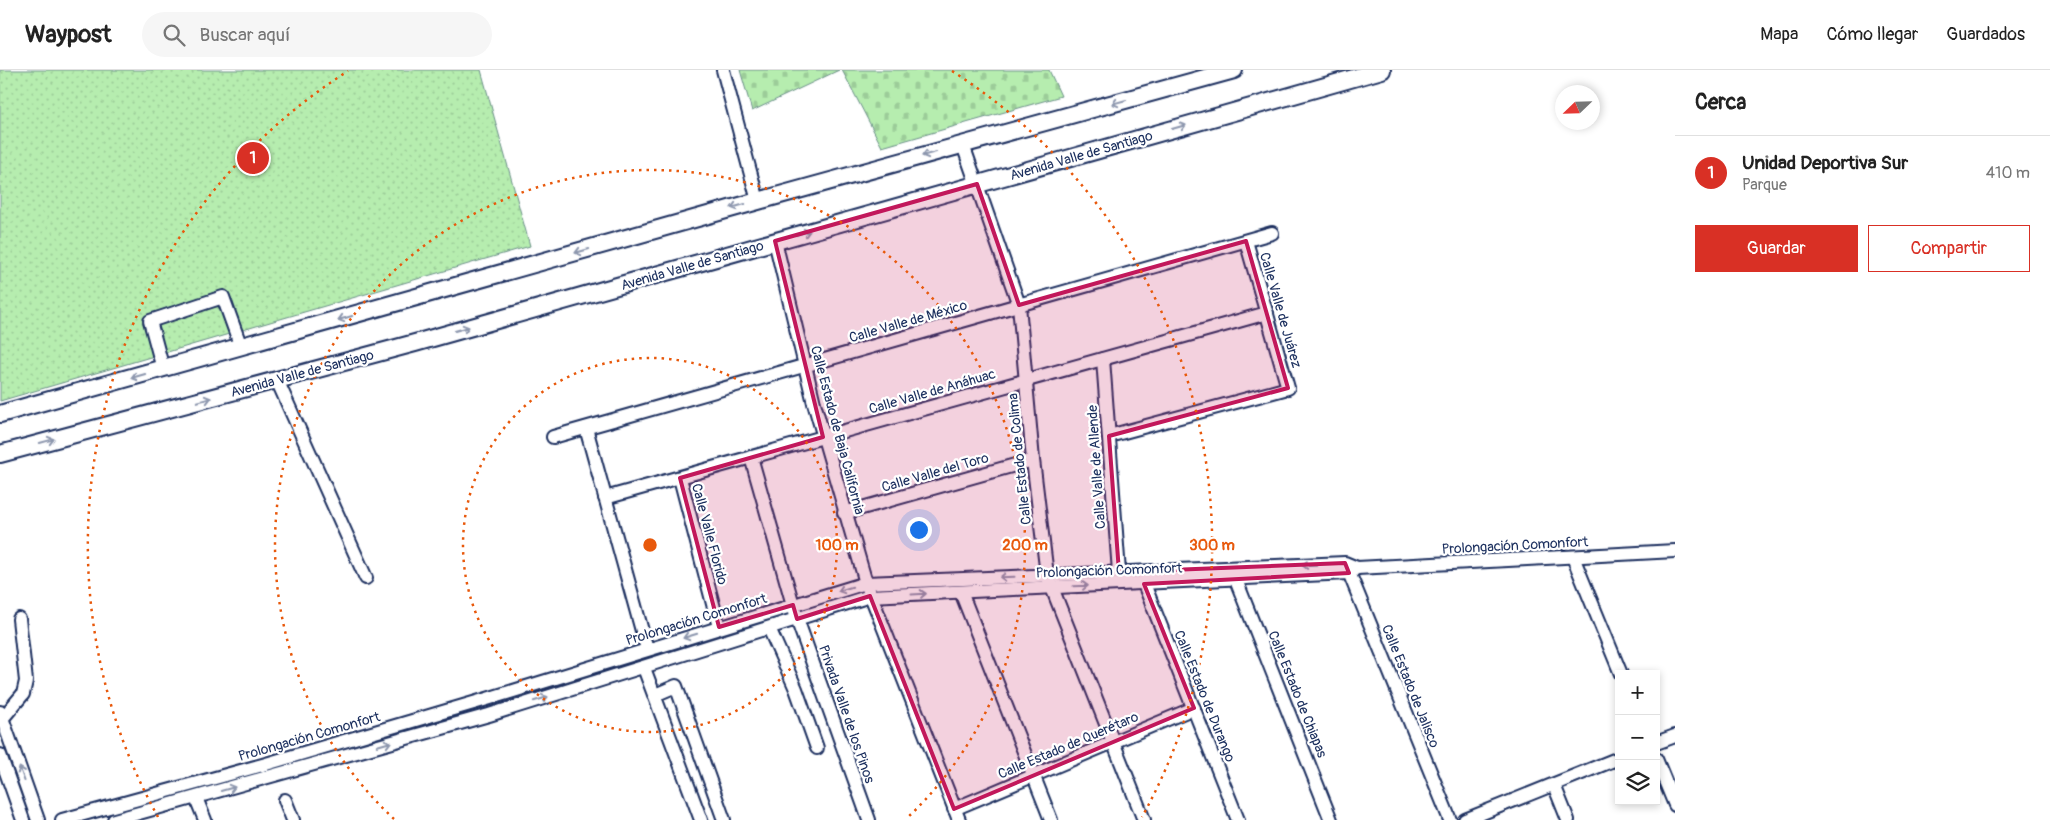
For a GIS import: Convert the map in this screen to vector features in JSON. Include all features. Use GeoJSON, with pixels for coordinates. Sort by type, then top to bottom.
{"type":"FeatureCollection","features":[{"type":"Feature","properties":{"kind":"main road"},"geometry":{"type":"LineString","coordinates":[[0,414],[758,201],[1234,70]]}},
{"type":"Feature","properties":{"kind":"main road","name":"Avenida Valle de Santiago"},"geometry":{"type":"LineString","coordinates":[[0,454],[277,380],[1382,70]]}},
{"type":"Feature","properties":{"kind":"street"},"geometry":{"type":"LineString","coordinates":[[722,70],[758,201]]}},
{"type":"Feature","properties":{"kind":"street","name":"Calle Estado de Colima"},"geometry":{"type":"LineString","coordinates":[[963,145],[1019,305],[1033,460],[1050,581],[1144,820]]}},
{"type":"Feature","properties":{"kind":"street","name":"Calle Valle de México"},"geometry":{"type":"LineString","coordinates":[[553,437],[1272,234]]}},
{"type":"Feature","properties":{"kind":"street","name":"Calle Estado de Baja California"},"geometry":{"type":"LineString","coordinates":[[775,241],[804,366],[844,513],[870,596],[957,815]]}},
{"type":"Feature","properties":{"kind":"street","name":"Calle Valle de Juárez"},"geometry":{"type":"LineString","coordinates":[[1109,436],[1288,388],[1246,241]]}},
{"type":"Feature","properties":{"kind":"street"},"geometry":{"type":"LineString","coordinates":[[162,369],[150,321],[223,297],[241,347]]}},
{"type":"Feature","properties":{"kind":"street","name":"Calle Valle de Anáhuac"},"geometry":{"type":"LineString","coordinates":[[605,498],[1267,313]]}},
{"type":"Feature","properties":{"kind":"street","name":"Calle Valle de Allende"},"geometry":{"type":"LineString","coordinates":[[1103,359],[1119,572]]}},
{"type":"Feature","properties":{"kind":"street"},"geometry":{"type":"LineString","coordinates":[[277,380],[366,578]]}},
{"type":"Feature","properties":{"kind":"street"},"geometry":{"type":"LineString","coordinates":[[586,428],[647,649]]}},
{"type":"Feature","properties":{"kind":"street","name":"Privada Valle de los Pinos"},"geometry":{"type":"LineString","coordinates":[[751,458],[793,605],[869,820]]}},
{"type":"Feature","properties":{"kind":"street","name":"Calle Valle del Toro"},"geometry":{"type":"LineString","coordinates":[[844,513],[1033,460]]}},
{"type":"Feature","properties":{"kind":"street","name":"Calle Valle Florido"},"geometry":{"type":"LineString","coordinates":[[680,478],[719,627]]}},
{"type":"Feature","properties":{"kind":"street","name":"Prolongación Comonfort"},"geometry":{"type":"LineString","coordinates":[[114,820],[489,715],[870,596],[961,592],[1119,572],[1350,568],[1675,552]]}},
{"type":"Feature","properties":{"kind":"street"},"geometry":{"type":"LineString","coordinates":[[1573,557],[1619,670]]}},
{"type":"Feature","properties":{"kind":"street","name":"Prolongación Comonfort"},"geometry":{"type":"LineString","coordinates":[[62,820],[414,721],[866,583],[1050,581],[1144,584],[1236,580],[1350,568]]}},
{"type":"Feature","properties":{"kind":"street","name":"Calle Estado de Jalisco"},"geometry":{"type":"LineString","coordinates":[[1350,568],[1450,820]]}},
{"type":"Feature","properties":{"kind":"street","name":"Calle Estado de Chiapas"},"geometry":{"type":"LineString","coordinates":[[1236,580],[1331,820]]}},
{"type":"Feature","properties":{"kind":"street","name":"Calle Estado de Durango"},"geometry":{"type":"LineString","coordinates":[[1144,584],[1238,820]]}},
{"type":"Feature","properties":{"kind":"street"},"geometry":{"type":"LineString","coordinates":[[961,592],[1050,820]]}},
{"type":"Feature","properties":{"kind":"street"},"geometry":{"type":"LineString","coordinates":[[19,619],[26,681],[23,694],[1,715],[38,820]]}},
{"type":"Feature","properties":{"kind":"street"},"geometry":{"type":"LineString","coordinates":[[769,628],[796,689],[816,748]]}},
{"type":"Feature","properties":{"kind":"street"},"geometry":{"type":"LineString","coordinates":[[644,668],[700,820]]}},
{"type":"Feature","properties":{"kind":"street"},"geometry":{"type":"LineString","coordinates":[[655,695],[676,686],[724,820]]}},
{"type":"Feature","properties":{"kind":"street","name":"Calle Estado de Querétaro"},"geometry":{"type":"LineString","coordinates":[[957,815],[1033,776],[1194,708]]}},
{"type":"Feature","properties":{"kind":"street"},"geometry":{"type":"LineString","coordinates":[[1660,742],[1675,736]]}},
{"type":"Feature","properties":{"kind":"street"},"geometry":{"type":"LineString","coordinates":[[0,755],[23,820]]}},
{"type":"Feature","properties":{"kind":"street"},"geometry":{"type":"LineString","coordinates":[[1465,820],[1615,760]]}},
{"type":"Feature","properties":{"kind":"street"},"geometry":{"type":"LineString","coordinates":[[1656,760],[1675,805]]}},
{"type":"Feature","properties":{"kind":"street"},"geometry":{"type":"LineString","coordinates":[[1554,785],[1568,820]]}},
{"type":"Feature","properties":{"kind":"street"},"geometry":{"type":"LineString","coordinates":[[694,802],[714,794]]}},
{"type":"Feature","properties":{"kind":"street"},"geometry":{"type":"LineString","coordinates":[[196,798],[205,820]]}},
{"type":"Feature","properties":{"kind":"street"},"geometry":{"type":"LineString","coordinates":[[285,800],[293,820]]}},
{"type":"Feature","properties":{"kind":"highlighted area"},"geometry":{"type":"Polygon","coordinates":[[[977,184],[1019,305],[1246,241],[1288,388],[1109,436],[1119,572],[1345,563],[1349,573],[1144,584],[1194,708],[954,809],[870,596],[797,619],[793,605],[719,627],[680,478],[823,437],[775,241],[977,184]]]}},
{"type":"Feature","properties":{"kind":"green space"},"geometry":{"type":"Polygon","coordinates":[[[0,70],[481,70],[530,246],[0,401],[0,70]]]}},
{"type":"Feature","properties":{"kind":"green space"},"geometry":{"type":"Polygon","coordinates":[[[740,70],[839,70],[752,111],[740,70]]]}},
{"type":"Feature","properties":{"kind":"green space"},"geometry":{"type":"Polygon","coordinates":[[[842,70],[1049,70],[1061,96],[882,147],[842,70]]]}},
{"type":"Feature","properties":{"kind":"place","name":"Unidad Deportiva Sur"},"geometry":{"type":"Point","coordinates":[253,158]}}]}
